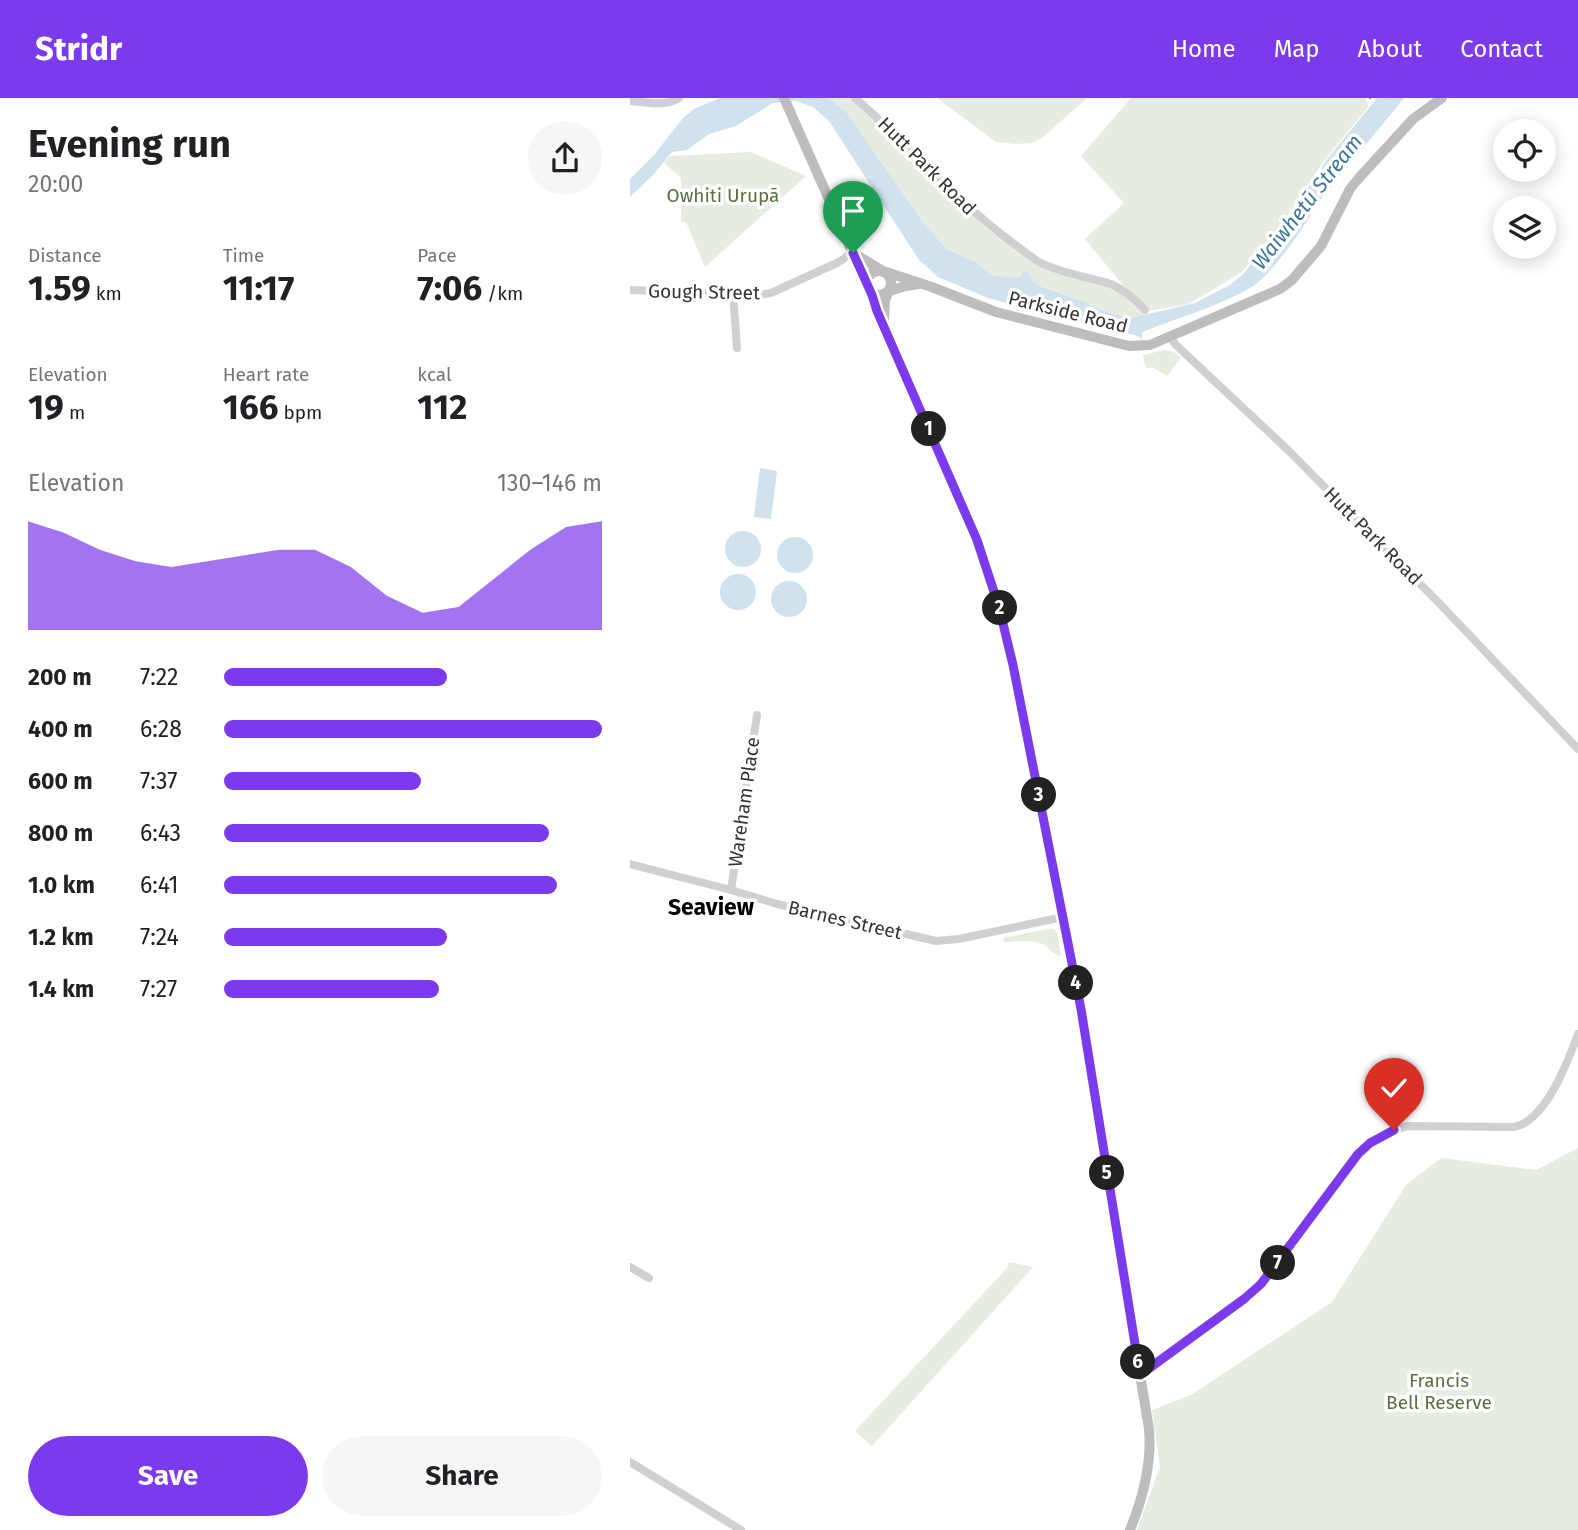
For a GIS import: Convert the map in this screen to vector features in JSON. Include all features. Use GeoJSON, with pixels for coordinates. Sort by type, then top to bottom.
{"type":"FeatureCollection","features":[{"type":"Feature","properties":{"kind":"main road","name":"Parkside Road"},"geometry":{"type":"LineString","coordinates":[[853,253],[884,271],[996,312],[1129,346],[1150,345],[1280,289],[1292,280],[1327,237],[1345,198],[1358,179],[1413,120],[1442,98]]}},
{"type":"Feature","properties":{"kind":"main road"},"geometry":{"type":"LineString","coordinates":[[785,102],[967,515],[997,597],[1081,1009],[1149,1429],[1150,1452],[1143,1490],[1130,1530]]}},
{"type":"Feature","properties":{"kind":"main road"},"geometry":{"type":"LineString","coordinates":[[884,326],[884,305],[889,291],[892,282],[884,271],[872,272],[868,278],[869,288],[878,295],[884,294],[889,291],[906,286],[924,284]]}},
{"type":"Feature","properties":{"kind":"street"},"geometry":{"type":"LineString","coordinates":[[630,101],[667,103],[675,102],[679,98]]}},
{"type":"Feature","properties":{"kind":"street","name":"Hutt Park Road"},"geometry":{"type":"LineString","coordinates":[[855,98],[992,228],[1049,267],[1111,284],[1125,292],[1145,310]]}},
{"type":"Feature","properties":{"kind":"street","name":"Gough Street"},"geometry":{"type":"LineString","coordinates":[[630,290],[759,295],[771,293],[853,253]]}},
{"type":"Feature","properties":{"kind":"street"},"geometry":{"type":"LineString","coordinates":[[733,294],[737,348]]}},
{"type":"Feature","properties":{"kind":"street","name":"Hutt Park Road"},"geometry":{"type":"LineString","coordinates":[[1170,337],[1298,460],[1576,745]]}},
{"type":"Feature","properties":{"kind":"street","name":"Wareham Place"},"geometry":{"type":"LineString","coordinates":[[731,890],[757,715]]}},
{"type":"Feature","properties":{"kind":"street","name":"Barnes Street"},"geometry":{"type":"LineString","coordinates":[[631,867],[936,941],[959,939],[1063,917]]}},
{"type":"Feature","properties":{"kind":"street"},"geometry":{"type":"LineString","coordinates":[[1140,1375],[1236,1306],[1261,1284],[1358,1154],[1370,1143],[1407,1126],[1522,1126],[1531,1119],[1555,1088],[1578,1034]]}},
{"type":"Feature","properties":{"kind":"street"},"geometry":{"type":"LineString","coordinates":[[630,1267],[649,1278]]}},
{"type":"Feature","properties":{"kind":"street"},"geometry":{"type":"LineString","coordinates":[[630,1462],[741,1530]]}},
{"type":"Feature","properties":{"kind":"green space"},"geometry":{"type":"Polygon","coordinates":[[[829,98],[850,98],[877,120],[986,228],[1034,263],[1109,287],[1124,295],[1145,316],[1131,318],[1106,312],[1042,287],[1033,281],[1028,272],[1012,279],[994,276],[975,262],[947,249],[922,221],[847,113],[829,98]]]}},
{"type":"Feature","properties":{"kind":"green space"},"geometry":{"type":"Polygon","coordinates":[[[937,98],[1087,98],[1043,137],[1031,143],[1015,144],[996,142],[937,98]]]}},
{"type":"Feature","properties":{"kind":"green space"},"geometry":{"type":"Polygon","coordinates":[[[1131,98],[1365,98],[1369,106],[1326,158],[1281,225],[1242,272],[1189,304],[1148,311],[1085,239],[1124,203],[1081,156],[1131,98]]]}},
{"type":"Feature","properties":{"kind":"green space","name":"Owhiti Urupā"},"geometry":{"type":"Polygon","coordinates":[[[751,152],[806,176],[705,267],[686,222],[681,222],[681,178],[664,163],[670,156],[751,152]]]}},
{"type":"Feature","properties":{"kind":"green space"},"geometry":{"type":"Polygon","coordinates":[[[1164,350],[1174,352],[1181,358],[1167,376],[1152,367],[1147,369],[1143,355],[1164,350]]]}},
{"type":"Feature","properties":{"kind":"green space"},"geometry":{"type":"Polygon","coordinates":[[[1047,929],[1057,932],[1061,956],[1037,942],[1004,942],[1003,938],[1047,929]]]}},
{"type":"Feature","properties":{"kind":"green space","name":"Francis Bell Reserve"},"geometry":{"type":"Polygon","coordinates":[[[1578,1148],[1578,1530],[1137,1530],[1160,1467],[1152,1410],[1191,1395],[1332,1302],[1406,1185],[1441,1158],[1536,1170],[1578,1148]]]}},
{"type":"Feature","properties":{"kind":"green space"},"geometry":{"type":"Polygon","coordinates":[[[1007,1263],[1033,1267],[872,1446],[855,1431],[1009,1266],[1007,1263]]]}},
{"type":"Feature","properties":{"kind":"water","name":"Waiwhetū Stream"},"geometry":{"type":"Polygon","coordinates":[[[720,98],[829,98],[847,113],[922,221],[947,249],[975,262],[994,276],[1021,277],[1023,272],[1028,272],[1033,281],[1042,287],[1106,312],[1131,318],[1195,303],[1230,285],[1244,273],[1277,232],[1328,158],[1377,98],[1404,98],[1318,203],[1288,248],[1260,281],[1226,300],[1142,332],[1142,339],[988,298],[938,277],[919,260],[829,121],[813,107],[796,101],[773,103],[736,126],[709,134],[687,150],[672,152],[630,197],[630,179],[654,155],[683,118],[694,109],[720,98]]]}},
{"type":"Feature","properties":{"kind":"water"},"geometry":{"type":"Polygon","coordinates":[[[760,468],[777,471],[771,519],[754,517],[760,468]]]}},
{"type":"Feature","properties":{"kind":"water"},"geometry":{"type":"Polygon","coordinates":[[[743,531],[756,536],[761,549],[756,562],[743,567],[730,562],[725,549],[730,536],[743,531]]]}},
{"type":"Feature","properties":{"kind":"water"},"geometry":{"type":"Polygon","coordinates":[[[795,537],[808,542],[813,555],[808,568],[795,573],[782,568],[777,555],[782,542],[795,537]]]}},
{"type":"Feature","properties":{"kind":"water"},"geometry":{"type":"Polygon","coordinates":[[[738,574],[751,579],[756,592],[751,605],[738,610],[725,605],[720,592],[725,579],[738,574]]]}},
{"type":"Feature","properties":{"kind":"water"},"geometry":{"type":"Polygon","coordinates":[[[789,581],[802,586],[807,599],[802,612],[789,617],[776,612],[771,599],[776,586],[789,581]]]}},
{"type":"Feature","properties":{"kind":"district","name":"Seaview"},"geometry":{"type":"Point","coordinates":[711,907]}},
{"type":"Feature","properties":{"kind":"route"},"geometry":{"type":"LineString","coordinates":[[853,253],[967,515],[1003,620],[1072,962],[1140,1375],[1261,1284],[1358,1154],[1370,1143],[1394,1130]]}}]}
